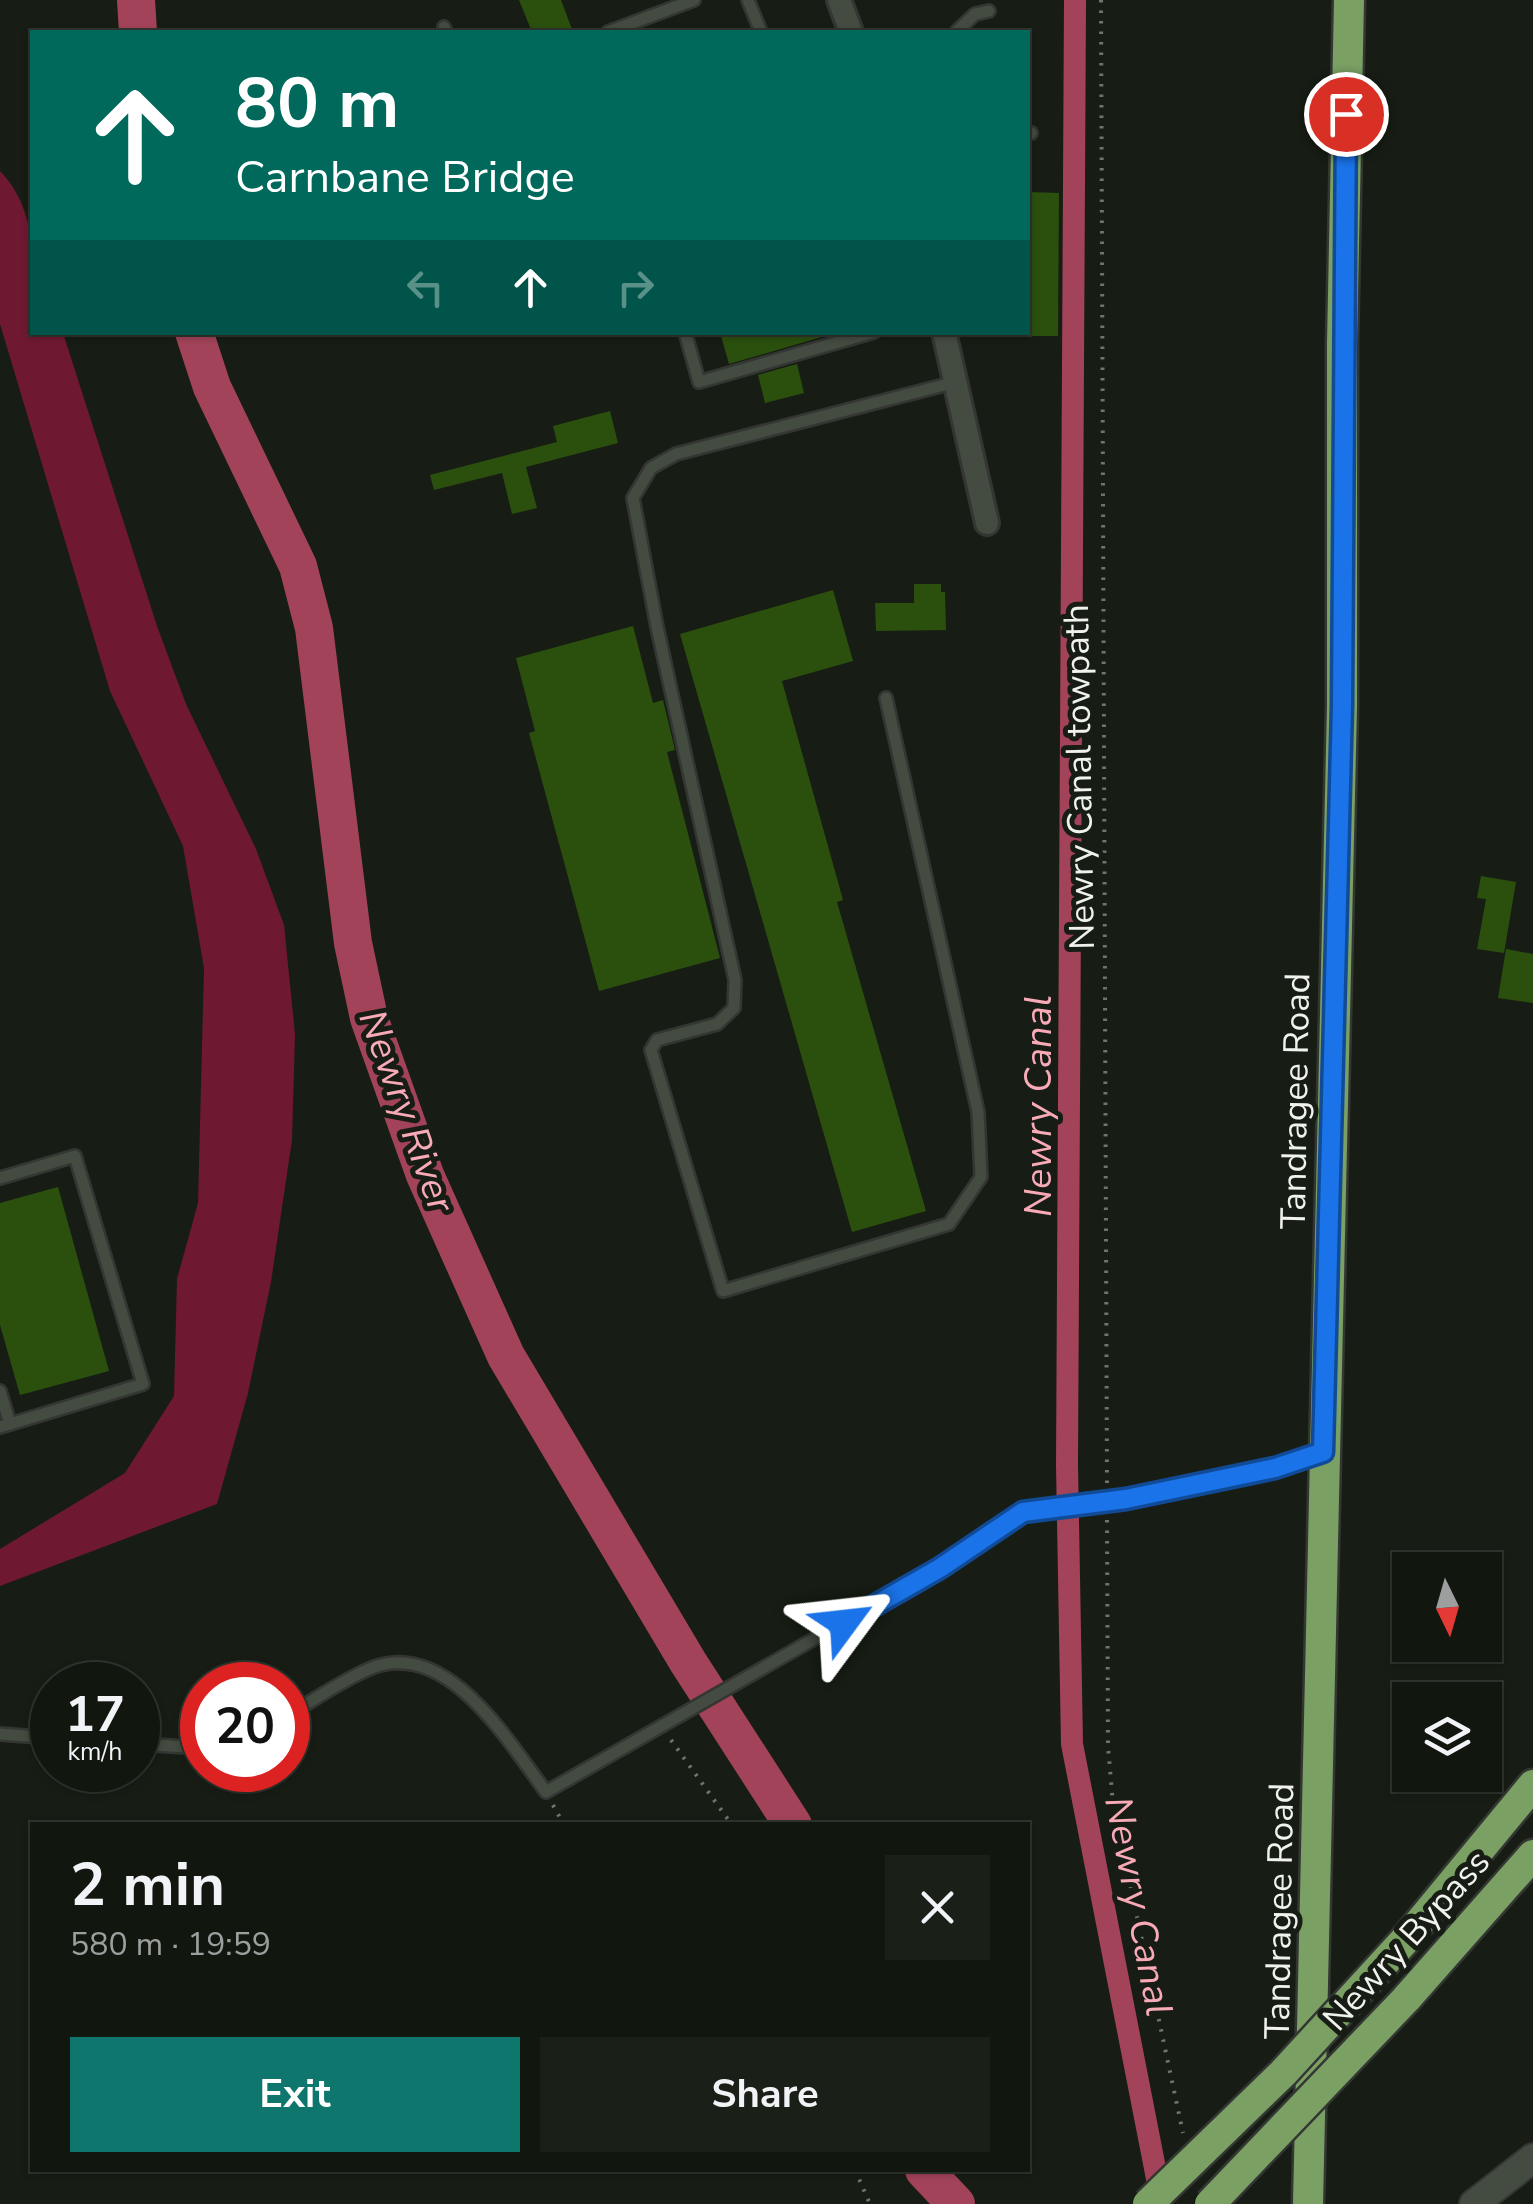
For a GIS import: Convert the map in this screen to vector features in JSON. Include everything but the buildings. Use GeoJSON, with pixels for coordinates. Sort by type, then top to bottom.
{"type":"FeatureCollection","features":[{"type":"Feature","properties":{"kind":"highway","name":"Tandragee Road"},"geometry":{"type":"LineString","coordinates":[[1308,2204],[1342,706],[1342,343],[1349,0]]}},
{"type":"Feature","properties":{"kind":"highway","name":"Newry Bypass"},"geometry":{"type":"LineString","coordinates":[[1148,2204],[1283,2073],[1406,1939],[1533,1785]]}},
{"type":"Feature","properties":{"kind":"highway","name":"Newry Bypass"},"geometry":{"type":"LineString","coordinates":[[1210,2204],[1406,1999],[1533,1855]]}},
{"type":"Feature","properties":{"kind":"street"},"geometry":{"type":"LineString","coordinates":[[839,0],[850,30]]}},
{"type":"Feature","properties":{"kind":"street"},"geometry":{"type":"LineString","coordinates":[[945,335],[987,523]]}},
{"type":"Feature","properties":{"kind":"street"},"geometry":{"type":"LineString","coordinates":[[1474,2204],[1533,2158]]}},
{"type":"Feature","properties":{"kind":"lane"},"geometry":{"type":"LineString","coordinates":[[613,30],[694,0]]}},
{"type":"Feature","properties":{"kind":"lane"},"geometry":{"type":"LineString","coordinates":[[748,0],[760,30]]}},
{"type":"Feature","properties":{"kind":"lane"},"geometry":{"type":"LineString","coordinates":[[958,30],[976,14],[989,11]]}},
{"type":"Feature","properties":{"kind":"lane"},"geometry":{"type":"LineString","coordinates":[[687,335],[698,382],[863,335]]}},
{"type":"Feature","properties":{"kind":"lane"},"geometry":{"type":"LineString","coordinates":[[886,698],[978,1112],[981,1177],[949,1224],[723,1291],[651,1050],[657,1040],[716,1024],[734,1008],[735,980],[657,627],[633,498],[651,468],[676,454],[956,382]]}},
{"type":"Feature","properties":{"kind":"lane"},"geometry":{"type":"LineString","coordinates":[[0,1178],[75,1156],[144,1384],[5,1426],[0,1391]]}},
{"type":"Feature","properties":{"kind":"lane"},"geometry":{"type":"LineString","coordinates":[[310,1703],[372,1668],[422,1666],[473,1699],[546,1792],[940,1568],[1023,1512],[1126,1499],[1275,1468],[1323,1452]]}},
{"type":"Feature","properties":{"kind":"lane"},"geometry":{"type":"LineString","coordinates":[[0,1734],[30,1736]]}},
{"type":"Feature","properties":{"kind":"path","name":"Newry Canal towpath"},"geometry":{"type":"LineString","coordinates":[[1101,0],[1106,1492]]}},
{"type":"Feature","properties":{"kind":"path"},"geometry":{"type":"LineString","coordinates":[[1107,1511],[1108,1746],[1113,1804],[1186,2150]]}},
{"type":"Feature","properties":{"kind":"path"},"geometry":{"type":"LineString","coordinates":[[662,1728],[696,1769],[730,1822]]}},
{"type":"Feature","properties":{"kind":"path"},"geometry":{"type":"LineString","coordinates":[[546,1792],[562,1822]]}},
{"type":"Feature","properties":{"kind":"path"},"geometry":{"type":"LineString","coordinates":[[855,2172],[870,2204]]}},
{"type":"Feature","properties":{"kind":"shaded area"},"geometry":{"type":"Polygon","coordinates":[[[0,171],[13,188],[29,226],[30,335],[64,335],[186,704],[256,849],[284,925],[295,1034],[292,1140],[271,1282],[248,1393],[217,1504],[0,1586],[0,1549],[125,1473],[174,1396],[177,1279],[198,1203],[204,968],[183,846],[110,691],[0,324],[0,171]]]}},
{"type":"Feature","properties":{"kind":"waterway","name":"Newry River"},"geometry":{"type":"LineString","coordinates":[[136,0],[138,30]]}},
{"type":"Feature","properties":{"kind":"waterway","name":"Newry Canal"},"geometry":{"type":"LineString","coordinates":[[1075,0],[1067,1465],[1072,1744],[1162,2204]]}},
{"type":"Feature","properties":{"kind":"waterway","name":"Newry River"},"geometry":{"type":"LineString","coordinates":[[195,335],[212,387],[298,566],[314,628],[353,943],[369,1018],[425,1175],[506,1356],[688,1662],[791,1822]]}},
{"type":"Feature","properties":{"kind":"waterway","name":"Newry River"},"geometry":{"type":"LineString","coordinates":[[926,2172],[956,2204]]}},
{"type":"Feature","properties":{"kind":"route"},"geometry":{"type":"LineString","coordinates":[[844,1623],[940,1568],[1023,1512],[1126,1499],[1275,1468],[1323,1452],[1342,706],[1346,114]]}}]}
